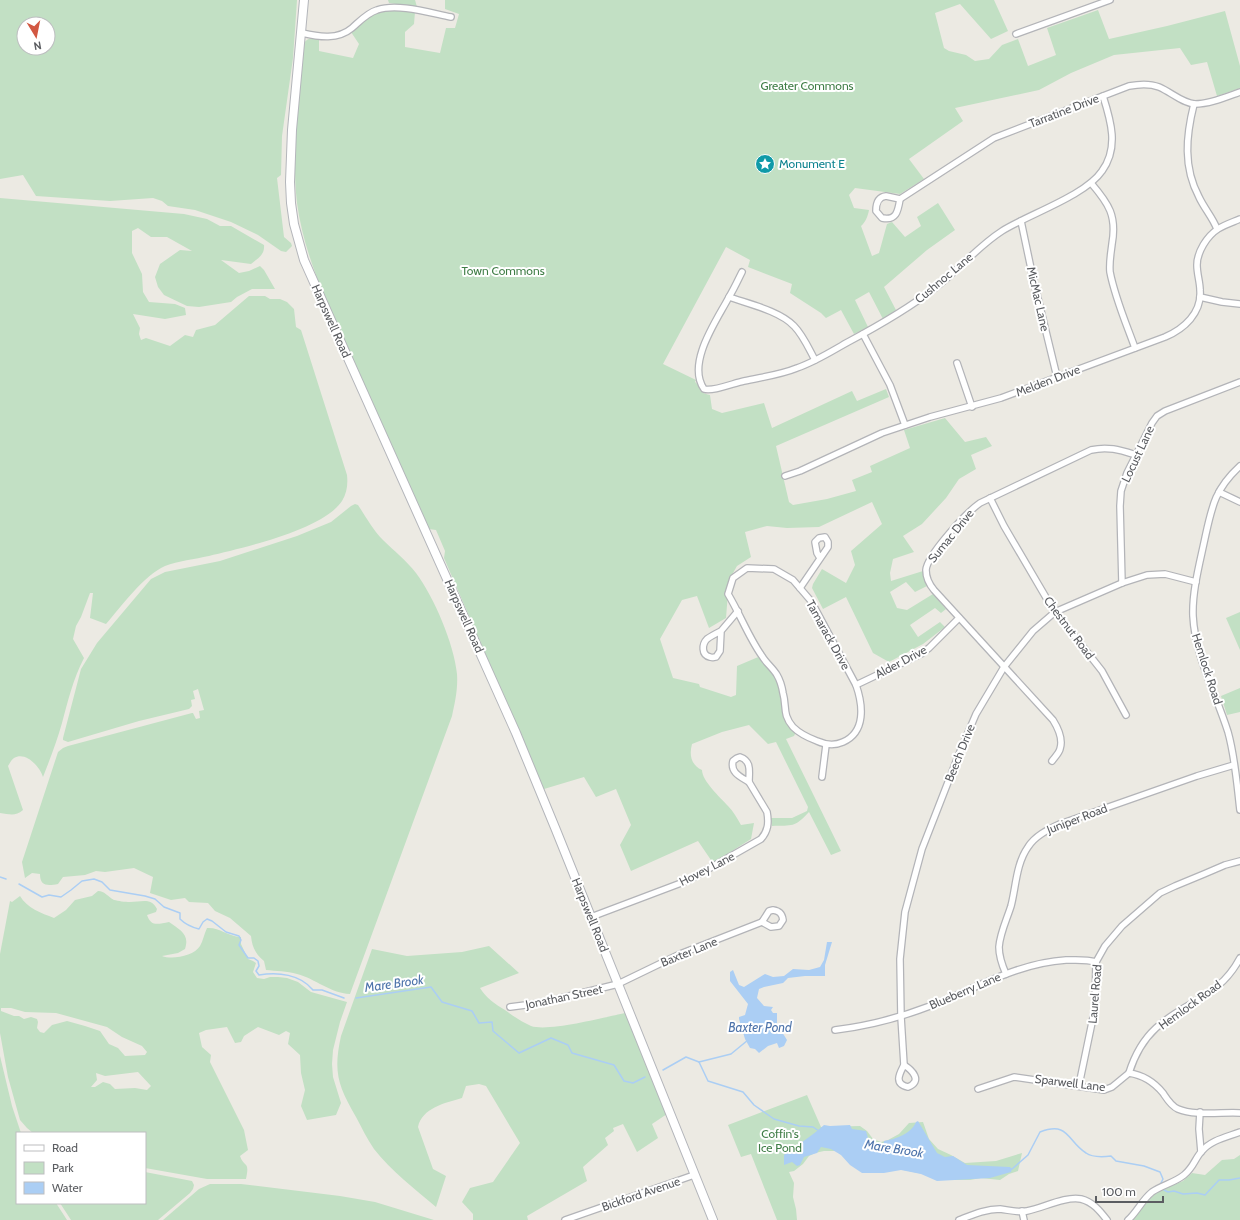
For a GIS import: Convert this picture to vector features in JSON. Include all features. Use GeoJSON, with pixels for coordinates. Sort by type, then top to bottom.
{"type":"FeatureCollection","features":[{"type":"Feature","properties":{"kind":"main road","name":"Harpswell Road"},"geometry":{"type":"LineString","coordinates":[[304,0],[292,130],[290,182],[294,224],[304,260],[516,733],[713,1220]]}},
{"type":"Feature","properties":{"kind":"street"},"geometry":{"type":"LineString","coordinates":[[1016,34],[1110,0]]}},
{"type":"Feature","properties":{"kind":"street"},"geometry":{"type":"LineString","coordinates":[[302,33],[329,37],[342,34],[351,29],[367,15],[376,10],[387,8],[397,8],[451,17]]}},
{"type":"Feature","properties":{"kind":"street","name":"Tarratine Drive"},"geometry":{"type":"LineString","coordinates":[[900,199],[994,138],[1129,86],[1144,84],[1159,87],[1181,100],[1194,104]]}},
{"type":"Feature","properties":{"kind":"street"},"geometry":{"type":"LineString","coordinates":[[1217,229],[1195,189],[1187,158],[1188,136],[1194,104],[1204,103],[1240,92]]}},
{"type":"Feature","properties":{"kind":"street","name":"Cushnoc Lane"},"geometry":{"type":"LineString","coordinates":[[729,296],[708,336],[701,354],[698,374],[701,385],[708,391],[727,385],[781,374],[803,366],[863,334],[906,309],[926,295],[1001,232],[1072,195],[1091,183],[1104,168],[1112,145],[1112,129],[1103,96]]}},
{"type":"Feature","properties":{"kind":"street"},"geometry":{"type":"LineString","coordinates":[[1091,183],[1109,207],[1113,217],[1114,234],[1110,254],[1110,269],[1114,289],[1135,348]]}},
{"type":"Feature","properties":{"kind":"street"},"geometry":{"type":"LineString","coordinates":[[886,196],[900,199],[897,212],[892,218],[882,218],[878,215],[876,206],[880,198],[886,196]]}},
{"type":"Feature","properties":{"kind":"street","name":"Melden Drive"},"geometry":{"type":"LineString","coordinates":[[785,476],[806,468],[875,436],[905,425],[1001,398],[1172,334],[1185,326],[1193,316],[1200,297],[1197,265],[1198,258],[1205,243],[1217,229],[1240,219]]}},
{"type":"Feature","properties":{"kind":"street","name":"MicMac Lane"},"geometry":{"type":"LineString","coordinates":[[1021,221],[1057,377]]}},
{"type":"Feature","properties":{"kind":"street"},"geometry":{"type":"LineString","coordinates":[[742,272],[729,296],[789,320],[796,327],[815,360]]}},
{"type":"Feature","properties":{"kind":"street"},"geometry":{"type":"LineString","coordinates":[[1200,297],[1240,304]]}},
{"type":"Feature","properties":{"kind":"street"},"geometry":{"type":"LineString","coordinates":[[863,334],[890,385],[905,425]]}},
{"type":"Feature","properties":{"kind":"street"},"geometry":{"type":"LineString","coordinates":[[957,363],[972,407]]}},
{"type":"Feature","properties":{"kind":"street","name":"Locust Lane"},"geometry":{"type":"LineString","coordinates":[[1122,583],[1120,501],[1122,486],[1152,423],[1157,416],[1172,408],[1240,382]]}},
{"type":"Feature","properties":{"kind":"street","name":"Sumac Drive"},"geometry":{"type":"LineString","coordinates":[[1052,761],[1060,750],[1059,735],[1056,724],[934,590],[928,582],[926,571],[927,566],[931,557],[967,513],[990,498],[1091,450],[1115,448],[1136,455]]}},
{"type":"Feature","properties":{"kind":"street","name":"Hemlock Road"},"geometry":{"type":"LineString","coordinates":[[1240,466],[1227,479],[1218,492],[1212,506],[1196,582],[1193,615],[1196,637],[1202,658],[1228,733],[1240,810]]}},
{"type":"Feature","properties":{"kind":"street"},"geometry":{"type":"LineString","coordinates":[[1218,492],[1240,502]]}},
{"type":"Feature","properties":{"kind":"street","name":"Chestnut Road"},"geometry":{"type":"LineString","coordinates":[[990,498],[1009,535],[1055,612],[1102,671],[1126,715]]}},
{"type":"Feature","properties":{"kind":"street"},"geometry":{"type":"LineString","coordinates":[[800,588],[815,568],[820,558]]}},
{"type":"Feature","properties":{"kind":"street","name":"Tamarack Drive"},"geometry":{"type":"LineString","coordinates":[[747,568],[774,569],[793,580],[811,600],[856,685],[860,699],[861,720],[856,731],[851,737],[841,743],[826,745],[808,738],[794,727],[784,713],[783,693],[777,674],[761,656],[738,611],[728,594],[733,578],[747,568]]}},
{"type":"Feature","properties":{"kind":"street","name":"Beech Drive"},"geometry":{"type":"LineString","coordinates":[[904,1065],[900,959],[905,912],[922,849],[959,754],[976,714],[1004,667],[1033,631],[1055,612],[1122,583],[1147,575],[1159,574],[1196,582]]}},
{"type":"Feature","properties":{"kind":"street"},"geometry":{"type":"LineString","coordinates":[[721,631],[720,651],[716,656],[710,657],[706,655],[703,650],[703,644],[707,639],[721,631],[738,611]]}},
{"type":"Feature","properties":{"kind":"street","name":"Alder Drive"},"geometry":{"type":"LineString","coordinates":[[856,685],[922,654],[959,618]]}},
{"type":"Feature","properties":{"kind":"street"},"geometry":{"type":"LineString","coordinates":[[822,777],[826,745]]}},
{"type":"Feature","properties":{"kind":"street","name":"Juniper Road"},"geometry":{"type":"LineString","coordinates":[[1006,974],[1000,956],[1000,941],[1011,904],[1020,865],[1025,852],[1033,841],[1045,831],[1060,824],[1197,776],[1234,765]]}},
{"type":"Feature","properties":{"kind":"street","name":"Hovey Lane"},"geometry":{"type":"LineString","coordinates":[[591,917],[689,880],[755,844],[761,839],[768,828],[768,817],[767,812],[750,782]]}},
{"type":"Feature","properties":{"kind":"street","name":"Laurel Road"},"geometry":{"type":"LineString","coordinates":[[1079,1085],[1096,1008],[1096,962],[1100,954],[1116,932],[1154,898],[1175,886],[1225,865],[1240,861]]}},
{"type":"Feature","properties":{"kind":"street","name":"Baxter Lane"},"geometry":{"type":"LineString","coordinates":[[618,984],[680,954],[762,922]]}},
{"type":"Feature","properties":{"kind":"street","name":"Hemlock Road"},"geometry":{"type":"LineString","coordinates":[[1129,1073],[1133,1062],[1150,1034],[1163,1022],[1215,989],[1230,974],[1240,958]]}},
{"type":"Feature","properties":{"kind":"street","name":"Blueberry Lane"},"geometry":{"type":"LineString","coordinates":[[835,1030],[869,1025],[901,1017],[1006,974],[1035,964],[1078,960],[1096,962]]}},
{"type":"Feature","properties":{"kind":"street","name":"Jonathan Street"},"geometry":{"type":"LineString","coordinates":[[510,1007],[548,1001],[618,984]]}},
{"type":"Feature","properties":{"kind":"street"},"geometry":{"type":"LineString","coordinates":[[1129,1073],[1137,1074],[1152,1082],[1170,1103],[1177,1108],[1186,1111],[1240,1113]]}},
{"type":"Feature","properties":{"kind":"street","name":"Sparwell Lane"},"geometry":{"type":"LineString","coordinates":[[978,1089],[1014,1077],[1079,1085],[1104,1090],[1116,1085],[1129,1073]]}},
{"type":"Feature","properties":{"kind":"street"},"geometry":{"type":"LineString","coordinates":[[1200,1112],[1199,1136],[1201,1152]]}},
{"type":"Feature","properties":{"kind":"street"},"geometry":{"type":"LineString","coordinates":[[1128,1220],[1151,1192],[1177,1180],[1184,1175],[1192,1167],[1201,1152],[1212,1143],[1240,1132]]}},
{"type":"Feature","properties":{"kind":"street","name":"Bickford Avenue"},"geometry":{"type":"LineString","coordinates":[[565,1220],[694,1175]]}},
{"type":"Feature","properties":{"kind":"street"},"geometry":{"type":"LineString","coordinates":[[959,1220],[986,1210],[999,1209],[1022,1211],[1064,1200],[1078,1199],[1087,1201],[1095,1206],[1107,1220]]}},
{"type":"Feature","properties":{"kind":"street"},"geometry":{"type":"LineString","coordinates":[[1022,1211],[1024,1220]]}},
{"type":"Feature","properties":{"kind":"green space"},"geometry":{"type":"Polygon","coordinates":[[[0,0],[297,0],[293,58],[282,136],[281,175],[277,178],[284,237],[291,243],[292,246],[286,252],[281,251],[258,235],[231,222],[195,210],[168,206],[162,201],[153,198],[110,201],[36,196],[23,175],[0,179],[0,0]]]}},
{"type":"Feature","properties":{"kind":"green space"},"geometry":{"type":"Polygon","coordinates":[[[388,0],[415,0],[417,7],[389,3],[388,0]]]}},
{"type":"Feature","properties":{"kind":"green space"},"geometry":{"type":"Polygon","coordinates":[[[445,0],[994,0],[1008,31],[991,39],[960,4],[935,13],[944,48],[949,51],[966,55],[975,61],[989,59],[1002,45],[1018,39],[1028,66],[1056,55],[1047,28],[1098,10],[1109,39],[1225,11],[1240,66],[1240,88],[1217,96],[1207,62],[1191,65],[1180,48],[1114,55],[1071,73],[1039,90],[955,108],[963,121],[909,159],[924,179],[900,194],[855,188],[849,195],[854,208],[869,210],[864,223],[861,226],[872,256],[879,253],[887,224],[892,222],[905,237],[921,226],[917,217],[938,203],[955,230],[927,250],[884,287],[896,310],[883,319],[869,292],[855,300],[868,327],[854,334],[841,310],[826,318],[821,313],[790,293],[792,284],[748,267],[750,260],[726,247],[663,364],[696,380],[695,382],[702,392],[710,395],[712,409],[722,413],[764,403],[772,428],[852,391],[857,401],[886,389],[889,397],[776,446],[789,502],[793,505],[827,499],[856,491],[852,480],[872,472],[870,466],[910,448],[904,430],[945,418],[965,442],[986,437],[992,446],[971,455],[976,469],[959,479],[946,498],[922,524],[903,536],[914,552],[893,559],[890,573],[891,581],[923,571],[927,586],[915,592],[906,582],[890,592],[897,608],[907,610],[933,594],[946,609],[941,613],[935,608],[910,625],[918,637],[940,622],[945,627],[923,644],[889,662],[873,653],[846,597],[823,609],[812,588],[822,569],[846,583],[855,565],[851,551],[882,524],[872,502],[819,527],[787,528],[767,526],[745,532],[751,557],[737,566],[729,580],[726,618],[709,628],[697,596],[682,600],[660,639],[673,678],[699,684],[700,687],[731,697],[736,695],[737,666],[763,655],[784,683],[785,710],[798,728],[794,736],[786,739],[841,851],[831,855],[809,812],[800,821],[793,825],[772,826],[771,818],[792,818],[807,811],[808,807],[776,742],[768,744],[749,725],[722,732],[692,744],[691,756],[693,762],[702,770],[708,784],[732,810],[741,825],[754,823],[751,839],[713,863],[698,841],[631,871],[620,845],[631,825],[616,789],[596,797],[584,777],[544,789],[444,558],[445,551],[436,530],[429,529],[324,297],[305,241],[297,203],[295,183],[295,143],[304,43],[309,39],[319,39],[319,51],[353,58],[359,44],[351,32],[370,15],[381,11],[392,10],[415,12],[414,24],[405,32],[405,47],[440,53],[446,28],[455,28],[459,14],[445,9],[445,0]]]}},
{"type":"Feature","properties":{"kind":"green space"},"geometry":{"type":"Polygon","coordinates":[[[0,198],[184,214],[207,219],[220,226],[231,226],[264,245],[262,254],[251,264],[221,260],[239,273],[249,271],[260,266],[275,289],[252,289],[231,302],[199,307],[187,306],[164,295],[158,287],[155,277],[160,264],[180,250],[192,251],[167,237],[151,237],[138,228],[132,231],[132,253],[142,274],[143,292],[149,302],[175,304],[185,308],[186,315],[165,319],[133,314],[140,328],[139,334],[141,340],[146,338],[170,346],[185,335],[193,337],[196,330],[215,325],[249,296],[265,296],[270,299],[280,299],[287,302],[294,309],[296,327],[301,330],[347,475],[346,492],[344,498],[332,511],[318,521],[261,543],[165,566],[149,576],[133,592],[106,624],[90,618],[93,593],[90,593],[76,626],[73,639],[84,658],[74,682],[58,736],[43,777],[36,765],[28,758],[19,756],[14,758],[8,766],[23,810],[17,814],[0,813],[0,198]]]}},
{"type":"Feature","properties":{"kind":"green space"},"geometry":{"type":"Polygon","coordinates":[[[355,504],[358,505],[379,536],[416,573],[430,595],[442,621],[452,649],[457,680],[452,716],[350,994],[329,989],[297,974],[266,970],[264,961],[254,950],[251,936],[230,918],[215,911],[208,903],[189,902],[185,898],[171,900],[150,893],[153,877],[134,868],[105,872],[96,871],[85,875],[63,877],[58,884],[51,885],[45,884],[41,881],[40,874],[32,873],[25,878],[22,862],[58,752],[68,746],[192,713],[196,719],[200,718],[199,711],[204,710],[198,689],[193,691],[195,699],[191,700],[192,706],[189,709],[139,721],[68,742],[63,740],[81,669],[97,643],[151,579],[165,572],[220,561],[297,536],[331,522],[355,504]]]}},
{"type":"Feature","properties":{"kind":"green space"},"geometry":{"type":"Polygon","coordinates":[[[1240,612],[1240,650],[1226,618],[1240,612]]]}},
{"type":"Feature","properties":{"kind":"green space"},"geometry":{"type":"Polygon","coordinates":[[[1240,688],[1240,712],[1227,715],[1221,696],[1240,688]]]}},
{"type":"Feature","properties":{"kind":"green space"},"geometry":{"type":"Polygon","coordinates":[[[100,891],[114,900],[124,902],[145,901],[152,903],[157,909],[156,912],[147,915],[149,919],[155,924],[169,922],[183,933],[186,940],[185,949],[178,953],[162,956],[171,958],[188,955],[200,946],[207,928],[211,928],[241,937],[241,944],[248,959],[256,963],[253,972],[257,978],[287,978],[298,982],[311,992],[347,1002],[333,1050],[333,1077],[341,1103],[336,1115],[307,1120],[301,1106],[305,1090],[301,1073],[300,1055],[288,1044],[290,1033],[286,1031],[279,1035],[258,1027],[244,1036],[241,1042],[235,1043],[227,1027],[206,1030],[199,1033],[202,1047],[211,1055],[210,1062],[244,1130],[248,1150],[240,1156],[247,1167],[246,1179],[207,1179],[146,1168],[146,1132],[32,1132],[20,1120],[8,1077],[0,1033],[0,954],[10,901],[12,902],[20,896],[30,907],[54,918],[66,910],[75,900],[92,896],[100,891]],[[1,1008],[1,1011],[14,1016],[19,1016],[24,1019],[31,1017],[37,1019],[37,1028],[40,1032],[44,1033],[52,1025],[67,1021],[100,1031],[109,1044],[118,1048],[125,1056],[145,1055],[147,1052],[142,1046],[122,1037],[107,1027],[56,1013],[25,1012],[11,1008],[1,1008]],[[138,1072],[105,1076],[96,1073],[97,1080],[91,1087],[95,1087],[103,1082],[110,1084],[115,1089],[135,1088],[147,1090],[151,1086],[138,1072]]]}},
{"type":"Feature","properties":{"kind":"green space"},"geometry":{"type":"Polygon","coordinates":[[[489,946],[519,973],[480,988],[494,1003],[531,1026],[563,1026],[625,1013],[667,1114],[652,1124],[658,1138],[637,1152],[623,1124],[613,1128],[614,1131],[605,1138],[608,1145],[583,1167],[587,1181],[527,1216],[528,1220],[473,1220],[473,1214],[462,1202],[470,1188],[493,1182],[520,1143],[486,1086],[479,1084],[466,1086],[462,1098],[435,1107],[424,1115],[420,1121],[418,1127],[433,1169],[446,1176],[436,1207],[412,1187],[374,1149],[345,1096],[341,1087],[337,1069],[337,1059],[341,1036],[372,949],[407,956],[462,952],[489,946]]]}},
{"type":"Feature","properties":{"kind":"green space"},"geometry":{"type":"Polygon","coordinates":[[[0,1056],[12,1106],[21,1132],[16,1132],[16,1204],[57,1204],[67,1220],[0,1220],[0,1056]]]}},
{"type":"Feature","properties":{"kind":"green space","name":"Coffin's Ice Pond"},"geometry":{"type":"Polygon","coordinates":[[[807,1095],[821,1127],[860,1126],[867,1131],[873,1139],[881,1142],[899,1134],[909,1123],[923,1122],[929,1139],[938,1149],[965,1163],[996,1161],[1022,1153],[1018,1171],[1009,1174],[1000,1180],[981,1178],[970,1180],[952,1180],[845,1158],[837,1151],[824,1151],[809,1156],[803,1164],[794,1171],[789,1172],[794,1183],[793,1197],[797,1220],[777,1220],[751,1154],[741,1157],[728,1125],[807,1095]]]}},
{"type":"Feature","properties":{"kind":"green space"},"geometry":{"type":"Polygon","coordinates":[[[1240,1155],[1240,1220],[1132,1220],[1159,1191],[1183,1181],[1192,1173],[1205,1175],[1222,1160],[1234,1159],[1240,1155]]]}},
{"type":"Feature","properties":{"kind":"green space"},"geometry":{"type":"Polygon","coordinates":[[[146,1172],[192,1181],[194,1185],[190,1193],[158,1220],[71,1220],[61,1204],[146,1204],[146,1172]]]}},
{"type":"Feature","properties":{"kind":"green space"},"geometry":{"type":"Polygon","coordinates":[[[210,1184],[241,1184],[340,1196],[375,1202],[434,1220],[163,1220],[199,1189],[210,1184]]]}},
{"type":"Feature","properties":{"kind":"water","name":"Baxter Pond"},"geometry":{"type":"Polygon","coordinates":[[[827,942],[832,942],[825,965],[825,976],[788,978],[783,983],[759,989],[757,998],[764,1006],[773,1007],[771,1010],[773,1013],[777,1013],[777,1024],[787,1040],[784,1046],[779,1048],[777,1043],[768,1046],[759,1053],[755,1049],[750,1048],[745,1039],[739,1019],[739,1017],[745,1015],[748,1004],[730,981],[730,972],[733,970],[739,985],[744,987],[765,974],[773,977],[784,976],[793,969],[809,970],[820,967],[824,960],[827,942]]]}},
{"type":"Feature","properties":{"kind":"water","name":"Coffin's Ice Pond"},"geometry":{"type":"Polygon","coordinates":[[[918,1121],[937,1153],[945,1157],[953,1156],[967,1165],[1010,1167],[1012,1169],[1011,1172],[990,1178],[937,1181],[921,1174],[901,1170],[884,1173],[862,1173],[850,1165],[841,1155],[831,1149],[821,1147],[817,1153],[804,1157],[800,1165],[797,1166],[792,1162],[784,1165],[784,1155],[824,1125],[850,1125],[852,1129],[866,1131],[868,1138],[872,1143],[876,1143],[877,1146],[883,1145],[884,1141],[907,1133],[918,1121]]]}},
{"type":"Feature","properties":{"kind":"waterway","name":"Mare Brook"},"geometry":{"type":"LineString","coordinates":[[0,877],[6,879]]}},
{"type":"Feature","properties":{"kind":"waterway","name":"Mare Brook"},"geometry":{"type":"LineString","coordinates":[[19,884],[42,897],[49,895],[61,897],[82,881],[94,879],[102,882],[110,890],[155,899],[164,907],[180,913],[180,919],[191,927],[199,929],[203,922],[207,919],[226,932],[239,936],[241,940],[239,945],[248,958],[254,958],[258,961],[259,966],[256,971],[259,975],[288,975],[302,980],[313,990],[322,990],[344,998]]}},
{"type":"Feature","properties":{"kind":"waterway","name":"Mare Brook"},"geometry":{"type":"LineString","coordinates":[[356,998],[431,987],[442,1002],[472,1011],[479,1023],[492,1022],[493,1031],[519,1053],[551,1038],[568,1045],[572,1053],[614,1065],[624,1081],[633,1083],[645,1077]]}},
{"type":"Feature","properties":{"kind":"waterway"},"geometry":{"type":"LineString","coordinates":[[699,1062],[731,1054],[748,1040]]}},
{"type":"Feature","properties":{"kind":"waterway","name":"Mare Brook"},"geometry":{"type":"LineString","coordinates":[[663,1070],[686,1057],[699,1062],[708,1081],[743,1092],[754,1105],[774,1119],[799,1126],[813,1127],[819,1131]]}},
{"type":"Feature","properties":{"kind":"waterway","name":"Mare Brook"},"geometry":{"type":"LineString","coordinates":[[1012,1169],[1028,1155],[1040,1132],[1050,1129],[1057,1129],[1067,1134],[1089,1155],[1098,1157],[1111,1156],[1116,1161],[1144,1166],[1160,1172],[1163,1179],[1161,1183]]}},
{"type":"Feature","properties":{"kind":"waterway","name":"Mare Brook"},"geometry":{"type":"LineString","coordinates":[[1164,1190],[1183,1194],[1197,1193],[1205,1195],[1219,1180],[1240,1178]]}},
{"type":"Feature","properties":{"kind":"place","name":"Monument E"},"geometry":{"type":"Point","coordinates":[765,164]}},
{"type":"Feature","properties":{"kind":"park label","name":"Greater Commons"},"geometry":{"type":"Point","coordinates":[807,86]}},
{"type":"Feature","properties":{"kind":"park label","name":"Town Commons"},"geometry":{"type":"Point","coordinates":[503,271]}}]}
